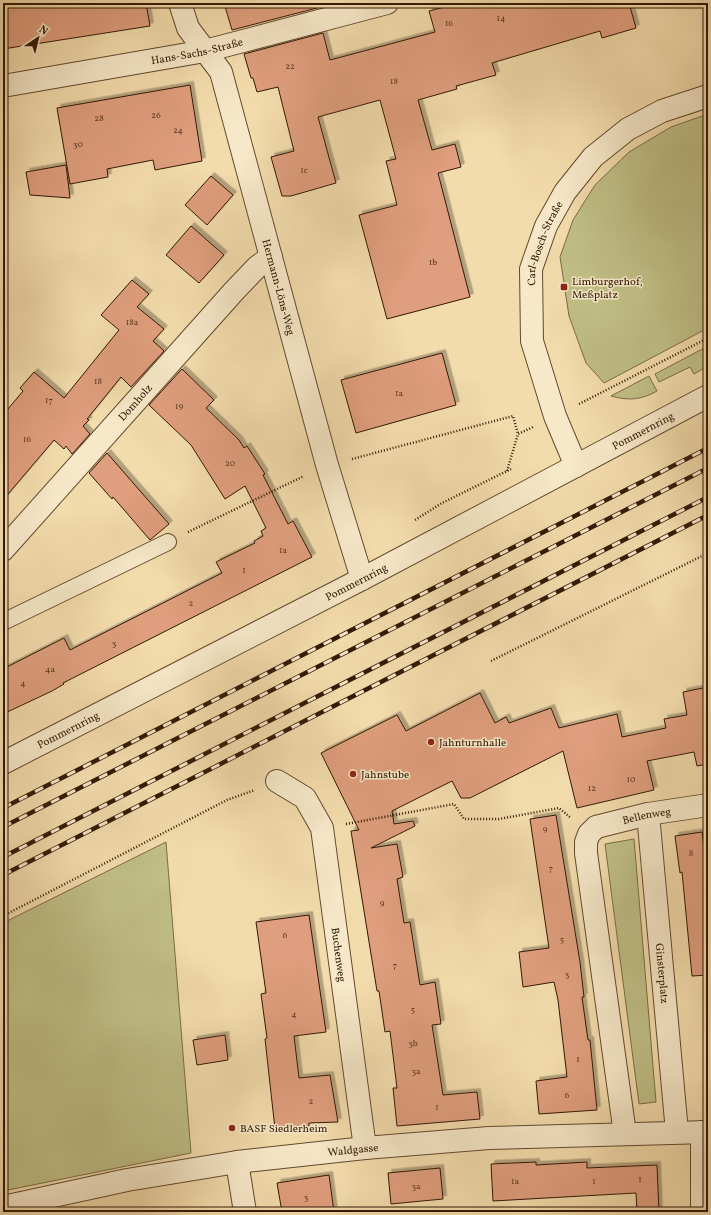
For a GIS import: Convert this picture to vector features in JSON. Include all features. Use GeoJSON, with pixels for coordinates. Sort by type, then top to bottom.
{"type":"FeatureCollection","features":[{"type":"Feature","properties":{"kind":"street","name":"Hermann-Löns-Weg"},"geometry":{"type":"LineString","coordinates":[[180,3],[188,28],[221,72],[327,465],[362,579]]}},
{"type":"Feature","properties":{"kind":"street","name":"Hans-Sachs-Straße"},"geometry":{"type":"LineString","coordinates":[[3,86],[205,51],[387,3]]}},
{"type":"Feature","properties":{"kind":"street","name":"Carl-Bosch-Straße"},"geometry":{"type":"LineString","coordinates":[[576,466],[555,416],[532,341],[531,269],[546,226],[564,192],[593,157],[628,129],[662,110],[708,96]]}},
{"type":"Feature","properties":{"kind":"street","name":"Domholz"},"geometry":{"type":"LineString","coordinates":[[3,550],[235,290],[270,257]]}},
{"type":"Feature","properties":{"kind":"street","name":"Pommernring"},"geometry":{"type":"LineString","coordinates":[[3,763],[362,579],[708,396]]}},
{"type":"Feature","properties":{"kind":"street","name":"Buchenweg"},"geometry":{"type":"LineString","coordinates":[[277,781],[305,798],[322,828],[365,1148]]}},
{"type":"Feature","properties":{"kind":"street","name":"Bellenweg"},"geometry":{"type":"LineString","coordinates":[[590,834],[596,827],[648,814],[708,805]]}},
{"type":"Feature","properties":{"kind":"street","name":"Ginsterplatz"},"geometry":{"type":"LineString","coordinates":[[648,814],[677,1132]]}},
{"type":"Feature","properties":{"kind":"street"},"geometry":{"type":"LineString","coordinates":[[590,834],[586,842],[586,853],[625,1134]]}},
{"type":"Feature","properties":{"kind":"street"},"geometry":{"type":"LineString","coordinates":[[702,1212],[705,1132]]}},
{"type":"Feature","properties":{"kind":"street","name":"Waldgasse"},"geometry":{"type":"LineString","coordinates":[[3,1206],[127,1180],[238,1162],[365,1148],[489,1138],[705,1132]]}},
{"type":"Feature","properties":{"kind":"street"},"geometry":{"type":"LineString","coordinates":[[238,1162],[245,1212]]}},
{"type":"Feature","properties":{"kind":"lane"},"geometry":{"type":"LineString","coordinates":[[3,622],[168,542]]}},
{"type":"Feature","properties":{"kind":"path"},"geometry":{"type":"LineString","coordinates":[[518,434],[708,338]]}},
{"type":"Feature","properties":{"kind":"path"},"geometry":{"type":"LineString","coordinates":[[168,542],[327,465],[513,416],[518,434],[507,471]]}},
{"type":"Feature","properties":{"kind":"path"},"geometry":{"type":"LineString","coordinates":[[491,661],[708,553]]}},
{"type":"Feature","properties":{"kind":"path"},"geometry":{"type":"LineString","coordinates":[[3,916],[227,800],[277,781]]}},
{"type":"Feature","properties":{"kind":"path"},"geometry":{"type":"LineString","coordinates":[[322,828],[454,804],[464,819],[499,819],[559,808],[590,834]]}},
{"type":"Feature","properties":{"kind":"shaded area"},"geometry":{"type":"Polygon","coordinates":[[[708,114],[708,328],[604,383],[586,363],[569,316],[560,257],[573,220],[595,185],[629,152],[671,127],[708,114]]]}},
{"type":"Feature","properties":{"kind":"shaded area"},"geometry":{"type":"Polygon","coordinates":[[[708,346],[708,366],[694,374],[690,367],[659,382],[655,374],[708,346]]]}},
{"type":"Feature","properties":{"kind":"shaded area"},"geometry":{"type":"Polygon","coordinates":[[[649,376],[657,391],[635,399],[624,399],[611,396],[649,376]]]}},
{"type":"Feature","properties":{"kind":"shaded area"},"geometry":{"type":"Polygon","coordinates":[[[634,839],[656,1102],[639,1104],[605,844],[634,839]]]}},
{"type":"Feature","properties":{"kind":"shaded area"},"geometry":{"type":"Polygon","coordinates":[[[166,842],[191,1153],[3,1191],[3,923],[166,842]]]}},
{"type":"Feature","properties":{"kind":"building"},"geometry":{"type":"Polygon","coordinates":[[[3,3],[146,3],[150,26],[3,49],[3,3]]]}},
{"type":"Feature","properties":{"kind":"building"},"geometry":{"type":"Polygon","coordinates":[[[224,3],[316,3],[317,8],[232,30],[224,3]]]}},
{"type":"Feature","properties":{"kind":"building"},"geometry":{"type":"Polygon","coordinates":[[[460,3],[629,3],[636,28],[602,38],[600,31],[492,63],[496,75],[456,86],[457,89],[418,100],[432,150],[455,144],[461,167],[438,173],[470,297],[387,319],[359,215],[397,205],[386,161],[396,159],[380,100],[318,117],[336,183],[291,196],[282,196],[271,157],[294,151],[278,87],[257,92],[244,54],[323,33],[330,60],[435,32],[429,11],[460,3]]]}},
{"type":"Feature","properties":{"kind":"building"},"geometry":{"type":"Polygon","coordinates":[[[190,85],[202,161],[155,170],[153,160],[107,169],[108,177],[70,184],[57,108],[190,85]]]}},
{"type":"Feature","properties":{"kind":"building"},"geometry":{"type":"Polygon","coordinates":[[[66,165],[70,198],[30,195],[26,172],[66,165]]]}},
{"type":"Feature","properties":{"kind":"building"},"geometry":{"type":"Polygon","coordinates":[[[211,176],[233,195],[207,225],[185,205],[211,176]]]}},
{"type":"Feature","properties":{"kind":"building"},"geometry":{"type":"Polygon","coordinates":[[[191,226],[224,255],[199,283],[166,255],[191,226]]]}},
{"type":"Feature","properties":{"kind":"building"},"geometry":{"type":"Polygon","coordinates":[[[132,280],[149,294],[137,307],[164,329],[153,341],[164,351],[131,387],[121,377],[87,419],[89,420],[83,426],[90,434],[72,454],[66,446],[64,449],[54,440],[3,500],[3,415],[23,391],[20,388],[34,372],[64,398],[119,330],[101,315],[132,280]]]}},
{"type":"Feature","properties":{"kind":"building"},"geometry":{"type":"Polygon","coordinates":[[[442,353],[456,405],[356,433],[341,380],[442,353]]]}},
{"type":"Feature","properties":{"kind":"building"},"geometry":{"type":"Polygon","coordinates":[[[182,369],[214,400],[206,408],[239,440],[244,448],[247,446],[265,474],[263,475],[288,524],[293,521],[312,557],[63,683],[64,684],[52,691],[3,714],[3,669],[64,638],[70,650],[222,573],[216,562],[255,543],[254,541],[263,536],[261,531],[266,528],[245,486],[225,499],[191,445],[149,405],[182,369]]]}},
{"type":"Feature","properties":{"kind":"building"},"geometry":{"type":"Polygon","coordinates":[[[107,453],[169,524],[150,540],[113,497],[112,499],[89,473],[107,453]]]}},
{"type":"Feature","properties":{"kind":"building"},"geometry":{"type":"Polygon","coordinates":[[[708,687],[708,764],[697,766],[694,752],[647,761],[654,790],[577,808],[563,751],[470,798],[461,798],[452,781],[392,811],[394,824],[413,821],[415,826],[371,848],[397,844],[403,877],[397,879],[404,923],[410,922],[420,985],[435,982],[441,1024],[432,1025],[443,1095],[477,1092],[480,1119],[397,1126],[393,1088],[397,1088],[390,1031],[385,1032],[379,991],[377,991],[351,831],[359,830],[321,753],[397,715],[406,731],[480,693],[495,723],[506,717],[509,723],[551,708],[559,728],[617,714],[622,737],[666,728],[664,719],[687,715],[683,692],[708,687]]]}},
{"type":"Feature","properties":{"kind":"building"},"geometry":{"type":"Polygon","coordinates":[[[556,815],[580,962],[584,997],[582,997],[588,1040],[590,1040],[597,1110],[539,1114],[536,1081],[567,1077],[558,1000],[554,982],[523,987],[519,952],[549,948],[530,819],[556,815]]]}},
{"type":"Feature","properties":{"kind":"building"},"geometry":{"type":"Polygon","coordinates":[[[702,832],[708,882],[708,975],[692,976],[682,872],[680,873],[675,836],[702,832]]]}},
{"type":"Feature","properties":{"kind":"building"},"geometry":{"type":"Polygon","coordinates":[[[309,915],[326,1032],[294,1036],[299,1078],[330,1075],[338,1122],[309,1123],[309,1126],[275,1129],[265,1039],[267,1038],[261,994],[266,993],[256,922],[309,915]]]}},
{"type":"Feature","properties":{"kind":"building"},"geometry":{"type":"Polygon","coordinates":[[[225,1035],[228,1060],[197,1065],[193,1040],[225,1035]]]}},
{"type":"Feature","properties":{"kind":"building"},"geometry":{"type":"Polygon","coordinates":[[[536,1162],[536,1165],[587,1162],[587,1168],[657,1165],[659,1212],[637,1212],[636,1193],[493,1201],[491,1164],[536,1162]]]}},
{"type":"Feature","properties":{"kind":"building"},"geometry":{"type":"Polygon","coordinates":[[[440,1168],[443,1199],[391,1204],[388,1173],[440,1168]]]}},
{"type":"Feature","properties":{"kind":"building"},"geometry":{"type":"Polygon","coordinates":[[[329,1175],[334,1212],[282,1212],[277,1183],[329,1175]]]}},
{"type":"Feature","properties":{"kind":"railway"},"geometry":{"type":"LineString","coordinates":[[3,808],[708,448]]}},
{"type":"Feature","properties":{"kind":"railway"},"geometry":{"type":"LineString","coordinates":[[3,827],[708,468]]}},
{"type":"Feature","properties":{"kind":"railway"},"geometry":{"type":"LineString","coordinates":[[3,857],[708,497]]}},
{"type":"Feature","properties":{"kind":"railway"},"geometry":{"type":"LineString","coordinates":[[3,875],[708,515]]}},
{"type":"Feature","properties":{"kind":"place","name":"Limburgerhof, Meßplatz"},"geometry":{"type":"Point","coordinates":[564,287]}},
{"type":"Feature","properties":{"kind":"place","name":"Jahnturnhalle"},"geometry":{"type":"Point","coordinates":[431,742]}},
{"type":"Feature","properties":{"kind":"place","name":"Jahnstube"},"geometry":{"type":"Point","coordinates":[353,774]}},
{"type":"Feature","properties":{"kind":"place","name":"BASF Siedlerheim"},"geometry":{"type":"Point","coordinates":[232,1128]}}]}
